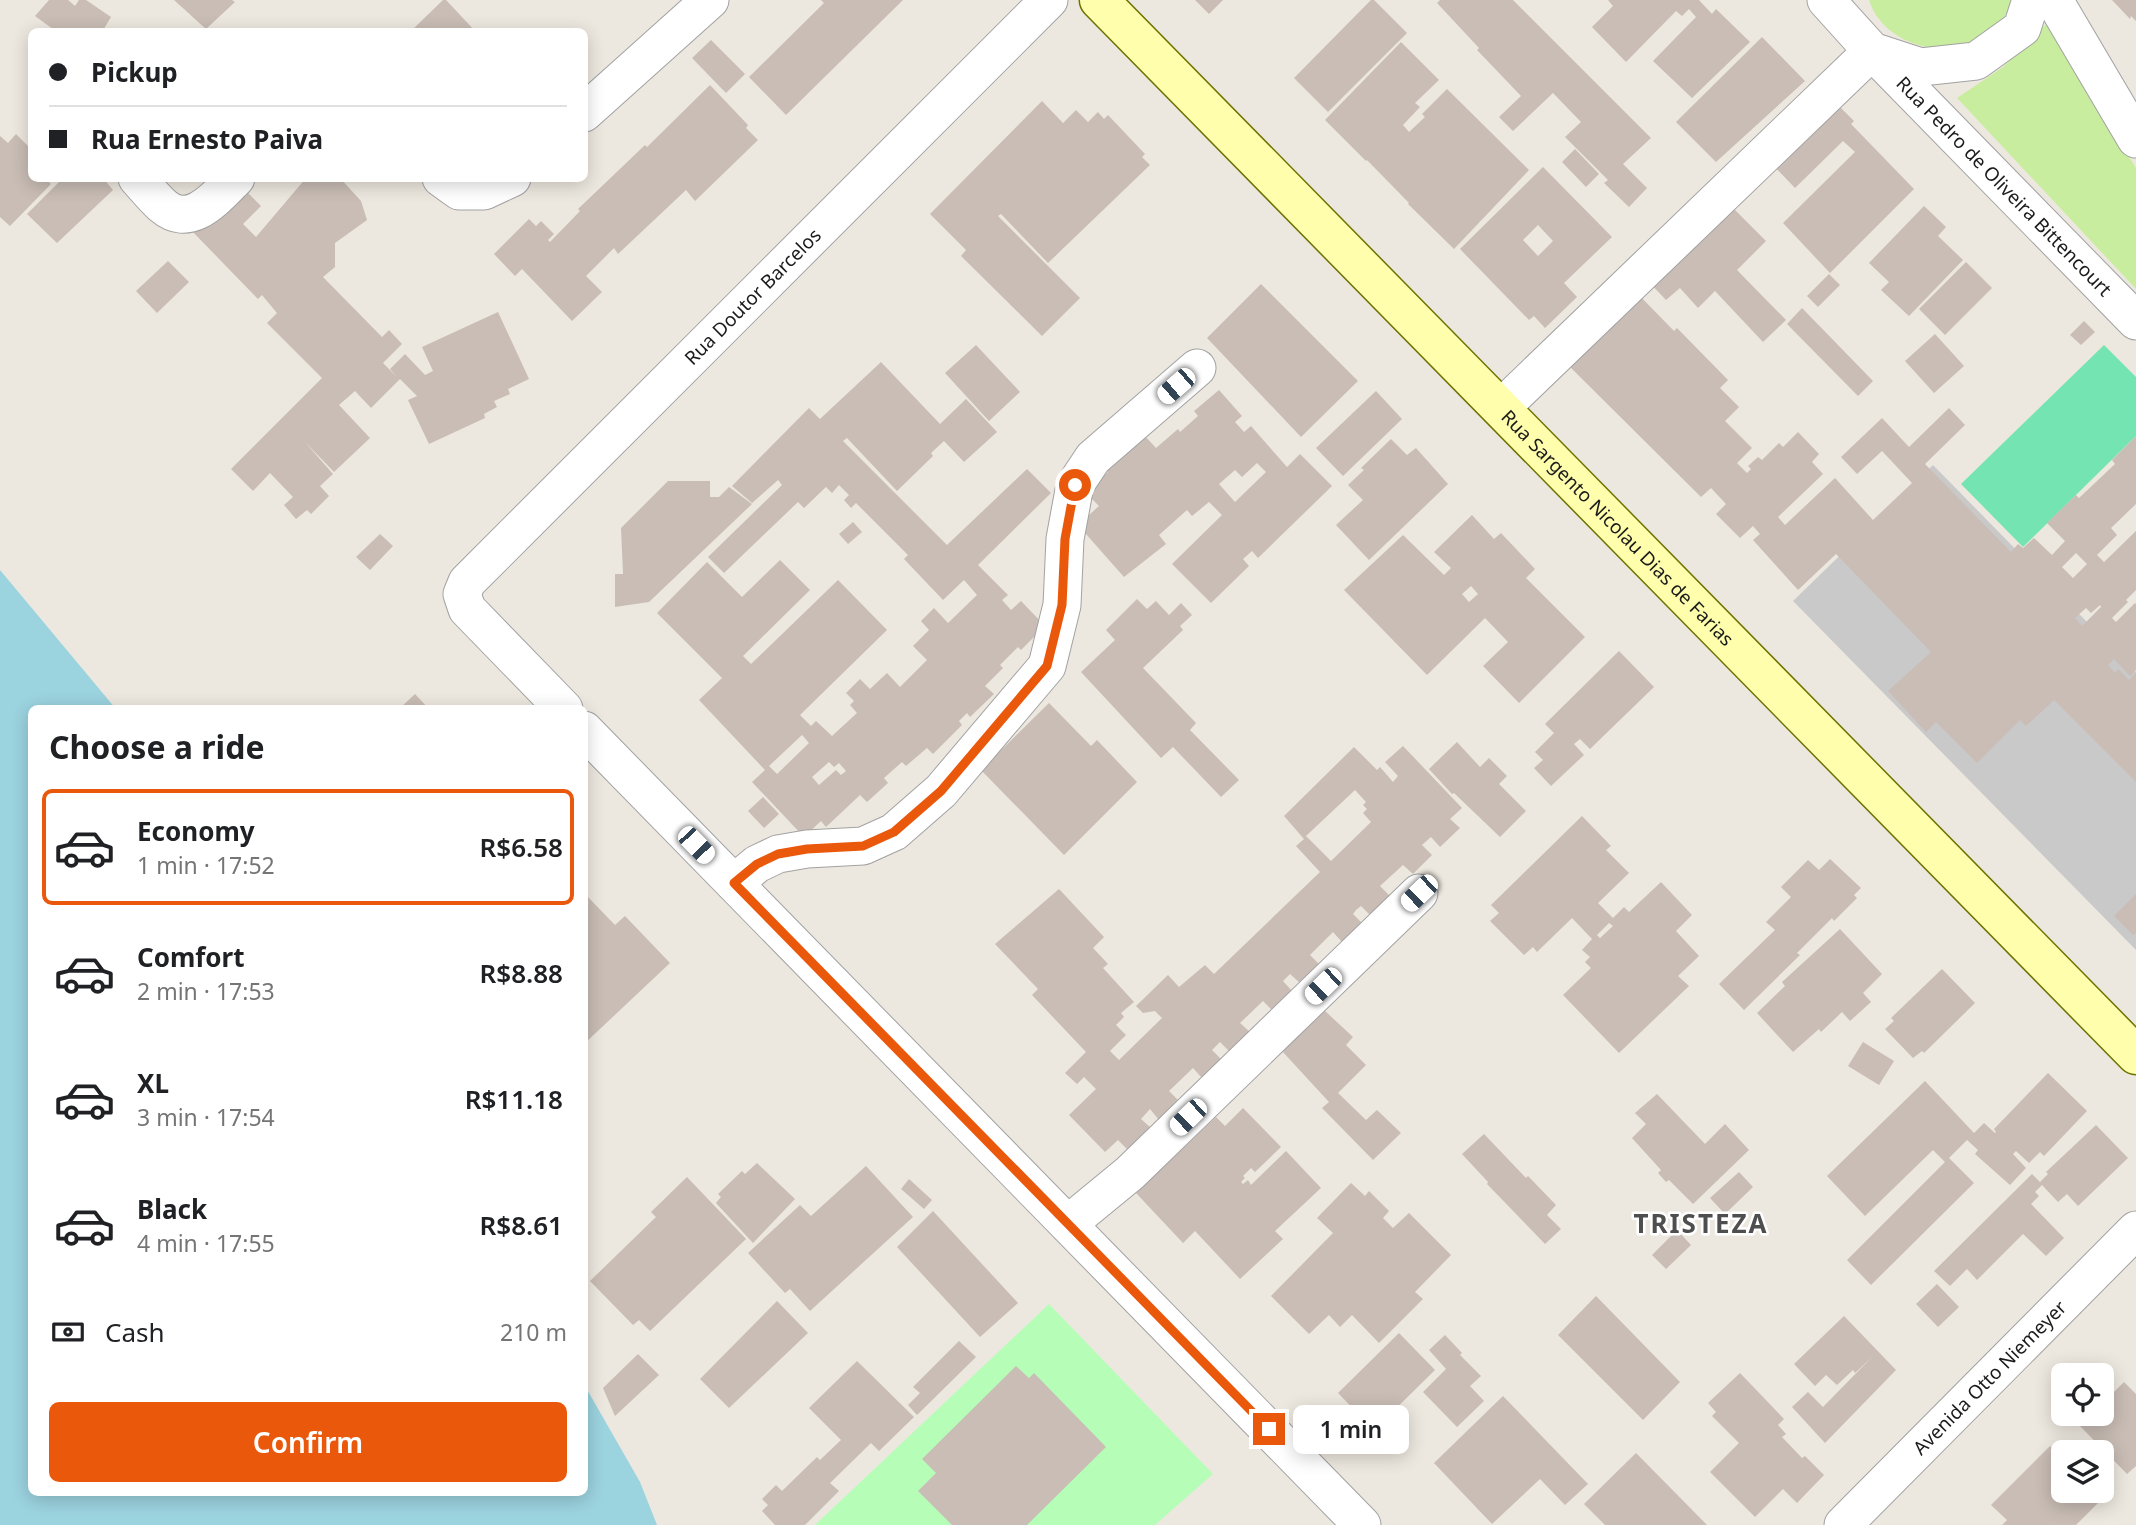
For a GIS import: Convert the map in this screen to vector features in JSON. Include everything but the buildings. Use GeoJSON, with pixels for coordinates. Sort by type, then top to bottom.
{"type":"FeatureCollection","features":[{"type":"Feature","properties":{"kind":"main road","name":"Rua Sargento Nicolau Dias de Farias"},"geometry":{"type":"LineString","coordinates":[[1099,0],[2136,1055]]}},
{"type":"Feature","properties":{"kind":"street"},"geometry":{"type":"LineString","coordinates":[[588,109],[710,0]]}},
{"type":"Feature","properties":{"kind":"street","name":"Rua Doutor Barcelos"},"geometry":{"type":"LineString","coordinates":[[560,705],[467,608],[462,594],[467,582],[1049,0]]}},
{"type":"Feature","properties":{"kind":"street"},"geometry":{"type":"LineString","coordinates":[[1501,408],[1872,51],[1921,66],[1976,61],[2022,28],[2031,0]]}},
{"type":"Feature","properties":{"kind":"street"},"geometry":{"type":"LineString","coordinates":[[2054,0],[2136,139]]}},
{"type":"Feature","properties":{"kind":"street","name":"Rua Pedro de Oliveira Bittencourt"},"geometry":{"type":"LineString","coordinates":[[1838,7],[1872,51],[2136,321]]}},
{"type":"Feature","properties":{"kind":"street"},"geometry":{"type":"LineString","coordinates":[[141,182],[165,209],[184,215],[201,210],[232,182]]}},
{"type":"Feature","properties":{"kind":"street"},"geometry":{"type":"LineString","coordinates":[[447,182],[459,191],[484,191],[503,182]]}},
{"type":"Feature","properties":{"kind":"street"},"geometry":{"type":"LineString","coordinates":[[734,883],[757,864],[778,854],[807,849],[863,846],[894,832],[941,791],[1047,666],[1062,605],[1065,539],[1075,485],[1093,458],[1197,368]]}},
{"type":"Feature","properties":{"kind":"street"},"geometry":{"type":"LineString","coordinates":[[588,734],[1363,1525]]}},
{"type":"Feature","properties":{"kind":"street"},"geometry":{"type":"LineString","coordinates":[[1069,1224],[1130,1173],[1419,893]]}},
{"type":"Feature","properties":{"kind":"street","name":"Avenida Otto Niemeyer"},"geometry":{"type":"LineString","coordinates":[[1843,1525],[2136,1230]]}},
{"type":"Feature","properties":{"kind":"shaded area"},"geometry":{"type":"Polygon","coordinates":[[[1933,465],[2136,672],[2136,950],[1793,601],[1933,465]]]}},
{"type":"Feature","properties":{"kind":"green space"},"geometry":{"type":"Polygon","coordinates":[[[1869,0],[2015,0],[1998,25],[1984,37],[1952,48],[1935,48],[1918,45],[1888,28],[1876,16],[1869,0]]]}},
{"type":"Feature","properties":{"kind":"green space"},"geometry":{"type":"Polygon","coordinates":[[[2047,23],[2136,168],[2136,289],[1957,98],[2003,67],[2047,23]]]}},
{"type":"Feature","properties":{"kind":"green space"},"geometry":{"type":"Polygon","coordinates":[[[2104,345],[2136,377],[2136,436],[2023,547],[1961,484],[2104,345]]]}},
{"type":"Feature","properties":{"kind":"green space"},"geometry":{"type":"Polygon","coordinates":[[[1049,1304],[1213,1474],[1155,1525],[815,1525],[1049,1304]]]}},
{"type":"Feature","properties":{"kind":"water"},"geometry":{"type":"Polygon","coordinates":[[[0,570],[113,705],[28,705],[28,1496],[588,1496],[588,1391],[640,1482],[657,1525],[0,1525],[0,570]]]}},
{"type":"Feature","properties":{"kind":"district","name":"TRISTEZA"},"geometry":{"type":"Point","coordinates":[1701,1224]}},
{"type":"Feature","properties":{"kind":"route"},"geometry":{"type":"LineString","coordinates":[[1075,485],[1065,539],[1062,605],[1047,666],[941,791],[894,832],[863,846],[807,849],[778,854],[757,864],[734,883],[1269,1429]]}}]}
